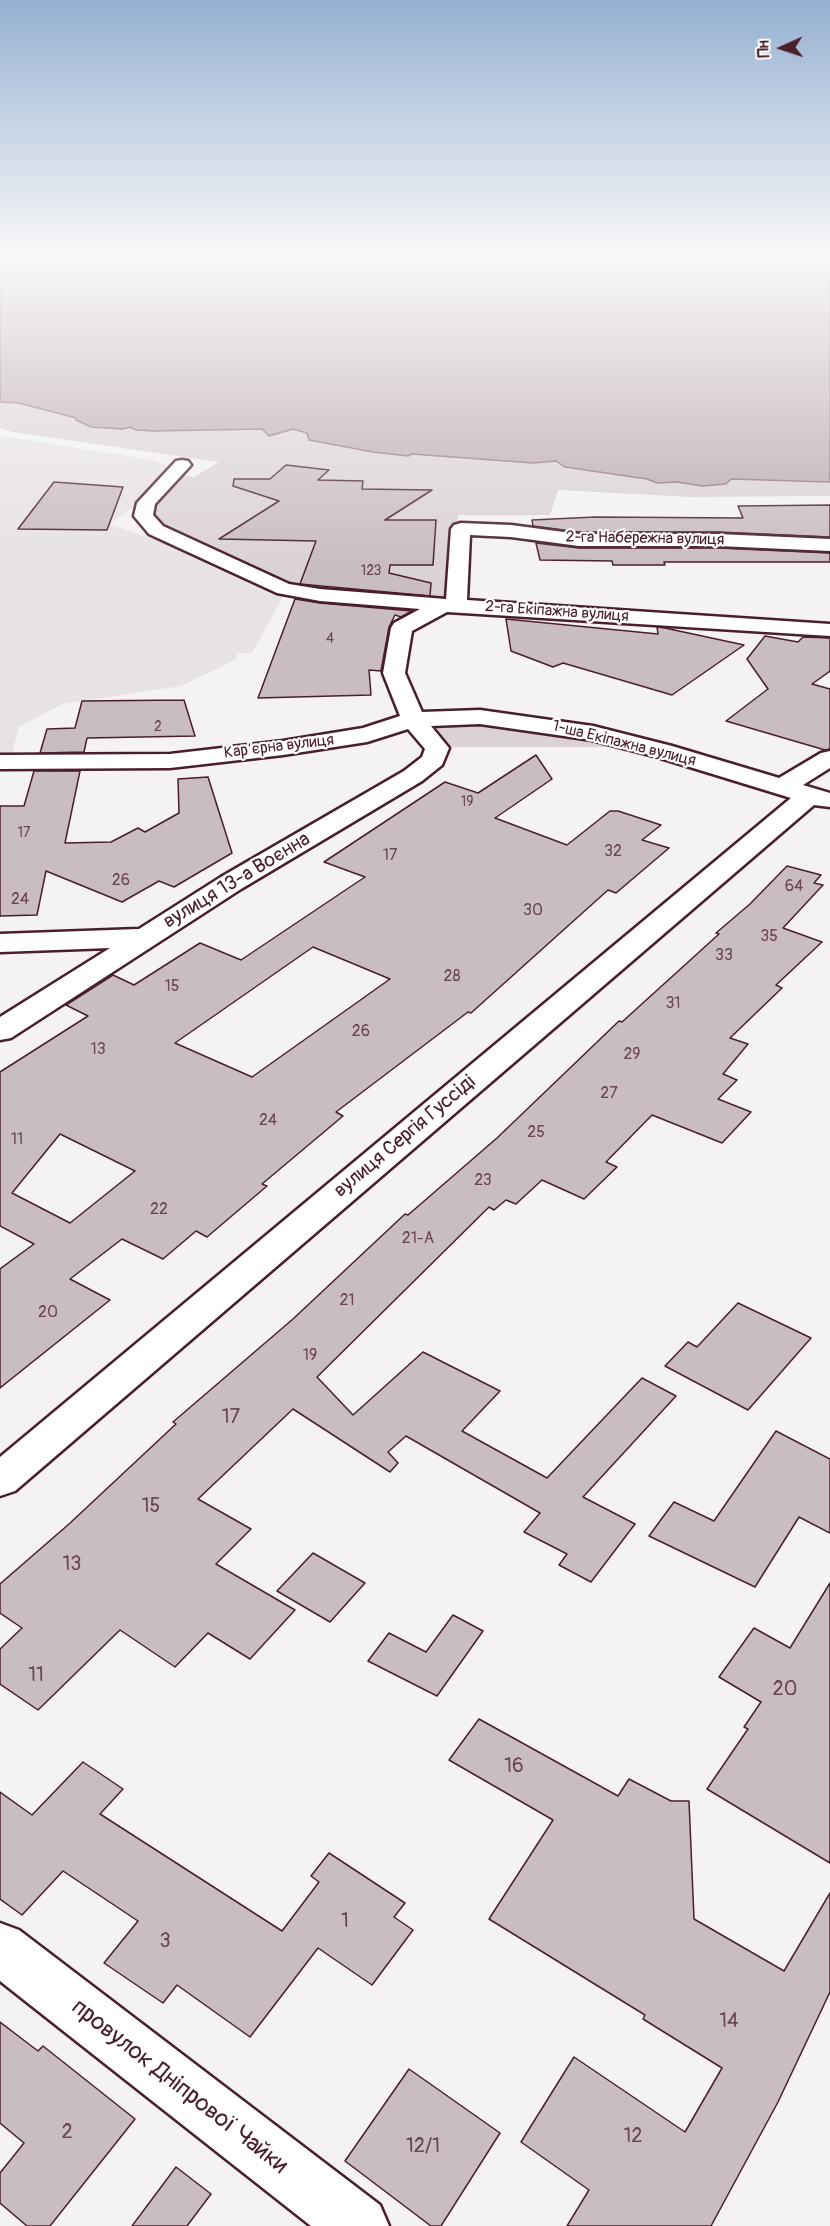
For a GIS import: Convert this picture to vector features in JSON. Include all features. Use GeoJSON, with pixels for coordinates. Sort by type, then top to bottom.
{"type":"FeatureCollection","features":[{"type":"Feature","properties":{"kind":"street","name":"2-га Екіпажна вулиця"},"geometry":{"type":"LineString","coordinates":[[182,465],[146,503],[143,516],[156,530],[284,589],[320,595],[450,606],[830,630]]}},
{"type":"Feature","properties":{"kind":"street","name":"2-га Набережна вулиця"},"geometry":{"type":"LineString","coordinates":[[450,606],[461,529],[511,531],[579,540],[718,540],[830,545]]}},
{"type":"Feature","properties":{"kind":"street"},"geometry":{"type":"LineString","coordinates":[[413,719],[394,673],[402,628],[450,606]]}},
{"type":"Feature","properties":{"kind":"street","name":"1-ша Екіпажна вулиця"},"geometry":{"type":"LineString","coordinates":[[413,719],[480,717],[573,729],[663,751],[808,794]]}},
{"type":"Feature","properties":{"kind":"street","name":"Карʼєрна вулиця"},"geometry":{"type":"LineString","coordinates":[[0,762],[170,761],[283,748],[367,735],[413,719]]}},
{"type":"Feature","properties":{"kind":"street","name":"вулиця 13-а Воєнна"},"geometry":{"type":"LineString","coordinates":[[0,1031],[143,938],[413,776],[433,760],[437,748],[413,719]]}},
{"type":"Feature","properties":{"kind":"street","name":"вулиця Сергія Гуссіді"},"geometry":{"type":"LineString","coordinates":[[0,1480],[808,794],[830,758]]}},
{"type":"Feature","properties":{"kind":"street"},"geometry":{"type":"LineString","coordinates":[[0,943],[143,938]]}},
{"type":"Feature","properties":{"kind":"street","name":"провулок Дніпрової Чайки"},"geometry":{"type":"LineString","coordinates":[[0,1948],[359,2226]]}},
{"type":"Feature","properties":{"kind":"shaded area"},"geometry":{"type":"Polygon","coordinates":[[[0,358],[830,358],[830,482],[731,479],[726,484],[702,486],[677,482],[657,483],[647,479],[565,467],[556,461],[533,463],[373,452],[309,440],[307,433],[293,429],[269,436],[262,429],[154,431],[136,430],[130,427],[123,429],[91,427],[76,418],[19,403],[0,402],[0,358]]]}},
{"type":"Feature","properties":{"kind":"shaded area"},"geometry":{"type":"Polygon","coordinates":[[[0,402],[19,403],[123,429],[130,427],[136,430],[173,431],[263,429],[269,435],[293,429],[307,433],[309,440],[373,452],[533,463],[556,461],[565,467],[647,479],[657,483],[677,482],[702,486],[726,484],[731,479],[830,482],[830,496],[690,497],[558,490],[550,515],[458,515],[447,596],[429,599],[304,588],[280,581],[164,527],[154,515],[155,503],[182,475],[194,477],[219,462],[13,432],[0,428],[0,402]]]}},
{"type":"Feature","properties":{"kind":"shaded area"},"geometry":{"type":"Polygon","coordinates":[[[0,436],[153,460],[164,464],[169,471],[136,505],[109,524],[159,541],[284,595],[252,653],[237,653],[237,659],[181,686],[62,704],[19,727],[11,758],[0,758],[0,436]]]}},
{"type":"Feature","properties":{"kind":"shaded area"},"geometry":{"type":"Polygon","coordinates":[[[482,722],[553,731],[626,747],[453,747],[441,744],[435,737],[435,729],[443,723],[482,722]]]}},
{"type":"Feature","properties":{"kind":"building"},"geometry":{"type":"Polygon","coordinates":[[[286,465],[329,470],[318,480],[363,481],[362,489],[432,490],[385,520],[436,520],[433,565],[390,565],[389,573],[431,583],[430,596],[300,584],[316,541],[219,539],[279,501],[233,486],[234,479],[270,479],[286,465]]]}},
{"type":"Feature","properties":{"kind":"building"},"geometry":{"type":"Polygon","coordinates":[[[54,482],[123,487],[107,530],[18,529],[54,482]]]}},
{"type":"Feature","properties":{"kind":"building"},"geometry":{"type":"Polygon","coordinates":[[[830,505],[830,537],[718,532],[579,532],[533,526],[532,520],[595,517],[743,518],[738,506],[830,505]]]}},
{"type":"Feature","properties":{"kind":"building"},"geometry":{"type":"Polygon","coordinates":[[[536,543],[579,548],[718,548],[830,553],[830,562],[664,562],[665,565],[613,565],[612,561],[540,560],[536,543]]]}},
{"type":"Feature","properties":{"kind":"building"},"geometry":{"type":"Polygon","coordinates":[[[295,599],[412,611],[401,617],[395,615],[389,627],[381,671],[369,670],[371,695],[258,698],[295,599]]]}},
{"type":"Feature","properties":{"kind":"building"},"geometry":{"type":"Polygon","coordinates":[[[506,619],[658,634],[657,627],[744,645],[672,695],[563,663],[553,667],[511,651],[506,619]]]}},
{"type":"Feature","properties":{"kind":"building"},"geometry":{"type":"Polygon","coordinates":[[[765,636],[798,642],[803,637],[830,638],[830,671],[812,684],[830,689],[830,749],[825,750],[726,721],[768,689],[747,659],[765,636]]]}},
{"type":"Feature","properties":{"kind":"building"},"geometry":{"type":"Polygon","coordinates":[[[184,700],[195,736],[87,738],[84,752],[40,753],[47,729],[75,728],[82,701],[184,700]]]}},
{"type":"Feature","properties":{"kind":"building"},"geometry":{"type":"Polygon","coordinates":[[[536,755],[552,779],[495,818],[567,845],[610,811],[618,811],[661,825],[642,840],[669,848],[616,893],[608,890],[471,1013],[468,1012],[336,1112],[343,1116],[262,1184],[267,1186],[207,1237],[196,1231],[163,1259],[122,1239],[70,1279],[110,1300],[0,1388],[0,1269],[34,1244],[0,1226],[0,1072],[88,1016],[66,1005],[113,975],[134,985],[200,943],[241,960],[365,877],[324,862],[445,782],[478,793],[536,755]],[[313,947],[175,1043],[252,1077],[390,979],[313,947]],[[60,1134],[12,1193],[70,1223],[135,1171],[60,1134]]]}},
{"type":"Feature","properties":{"kind":"building"},"geometry":{"type":"Polygon","coordinates":[[[34,771],[80,771],[65,843],[111,842],[138,828],[145,832],[179,813],[178,779],[208,777],[232,853],[174,887],[159,881],[122,902],[46,871],[37,915],[0,916],[0,806],[24,806],[34,771]]]}},
{"type":"Feature","properties":{"kind":"building"},"geometry":{"type":"Polygon","coordinates":[[[787,866],[821,875],[814,883],[823,885],[783,928],[822,942],[776,985],[782,988],[730,1038],[748,1044],[723,1074],[737,1080],[718,1099],[751,1112],[722,1143],[652,1115],[606,1162],[617,1167],[584,1199],[542,1180],[516,1204],[506,1200],[494,1210],[489,1207],[317,1377],[353,1415],[423,1352],[500,1391],[462,1431],[547,1478],[642,1378],[676,1396],[583,1497],[635,1524],[591,1582],[559,1565],[567,1554],[524,1532],[540,1513],[406,1436],[388,1452],[398,1463],[390,1472],[293,1409],[198,1499],[251,1529],[216,1564],[295,1610],[250,1659],[208,1633],[175,1667],[120,1630],[38,1710],[0,1684],[0,1649],[22,1628],[0,1613],[0,1584],[69,1524],[176,1424],[173,1422],[293,1319],[405,1214],[408,1215],[497,1138],[619,1021],[622,1022],[719,934],[716,933],[750,904],[787,866]]]}},
{"type":"Feature","properties":{"kind":"building"},"geometry":{"type":"Polygon","coordinates":[[[738,1303],[811,1338],[748,1410],[665,1366],[688,1342],[697,1347],[738,1303]]]}},
{"type":"Feature","properties":{"kind":"building"},"geometry":{"type":"Polygon","coordinates":[[[776,1431],[830,1459],[830,1533],[799,1517],[755,1587],[649,1536],[674,1502],[714,1521],[776,1431]]]}},
{"type":"Feature","properties":{"kind":"building"},"geometry":{"type":"Polygon","coordinates":[[[313,1553],[365,1583],[330,1622],[277,1591],[313,1553]]]}},
{"type":"Feature","properties":{"kind":"building"},"geometry":{"type":"Polygon","coordinates":[[[830,1583],[830,1863],[707,1789],[748,1729],[744,1727],[761,1702],[719,1677],[754,1628],[790,1648],[830,1583]]]}},
{"type":"Feature","properties":{"kind":"building"},"geometry":{"type":"Polygon","coordinates":[[[453,1615],[483,1631],[437,1696],[368,1661],[389,1633],[426,1652],[453,1615]]]}},
{"type":"Feature","properties":{"kind":"building"},"geometry":{"type":"Polygon","coordinates":[[[479,1719],[618,1796],[629,1779],[671,1801],[689,1801],[694,1919],[784,1971],[830,1893],[830,1992],[778,2102],[711,2226],[567,2226],[589,2190],[521,2142],[574,2057],[685,2132],[722,2068],[643,2019],[645,2015],[489,1919],[553,1820],[449,1760],[479,1719]]]}},
{"type":"Feature","properties":{"kind":"building"},"geometry":{"type":"Polygon","coordinates":[[[83,1762],[123,1789],[100,1814],[282,1931],[319,1882],[311,1876],[329,1853],[405,1903],[394,1917],[413,1930],[372,1985],[318,1948],[250,2037],[177,1985],[163,2003],[104,1963],[138,1921],[63,1871],[22,1915],[0,1899],[0,1792],[32,1815],[83,1762]]]}},
{"type":"Feature","properties":{"kind":"building"},"geometry":{"type":"Polygon","coordinates":[[[0,2022],[38,2051],[43,2046],[135,2119],[50,2226],[27,2226],[0,2203],[0,2173],[24,2143],[0,2123],[0,2022]]]}},
{"type":"Feature","properties":{"kind":"building"},"geometry":{"type":"Polygon","coordinates":[[[409,2069],[500,2133],[441,2226],[431,2226],[345,2161],[409,2069]]]}},
{"type":"Feature","properties":{"kind":"building"},"geometry":{"type":"Polygon","coordinates":[[[176,2167],[211,2194],[187,2226],[132,2226],[176,2167]]]}}]}
